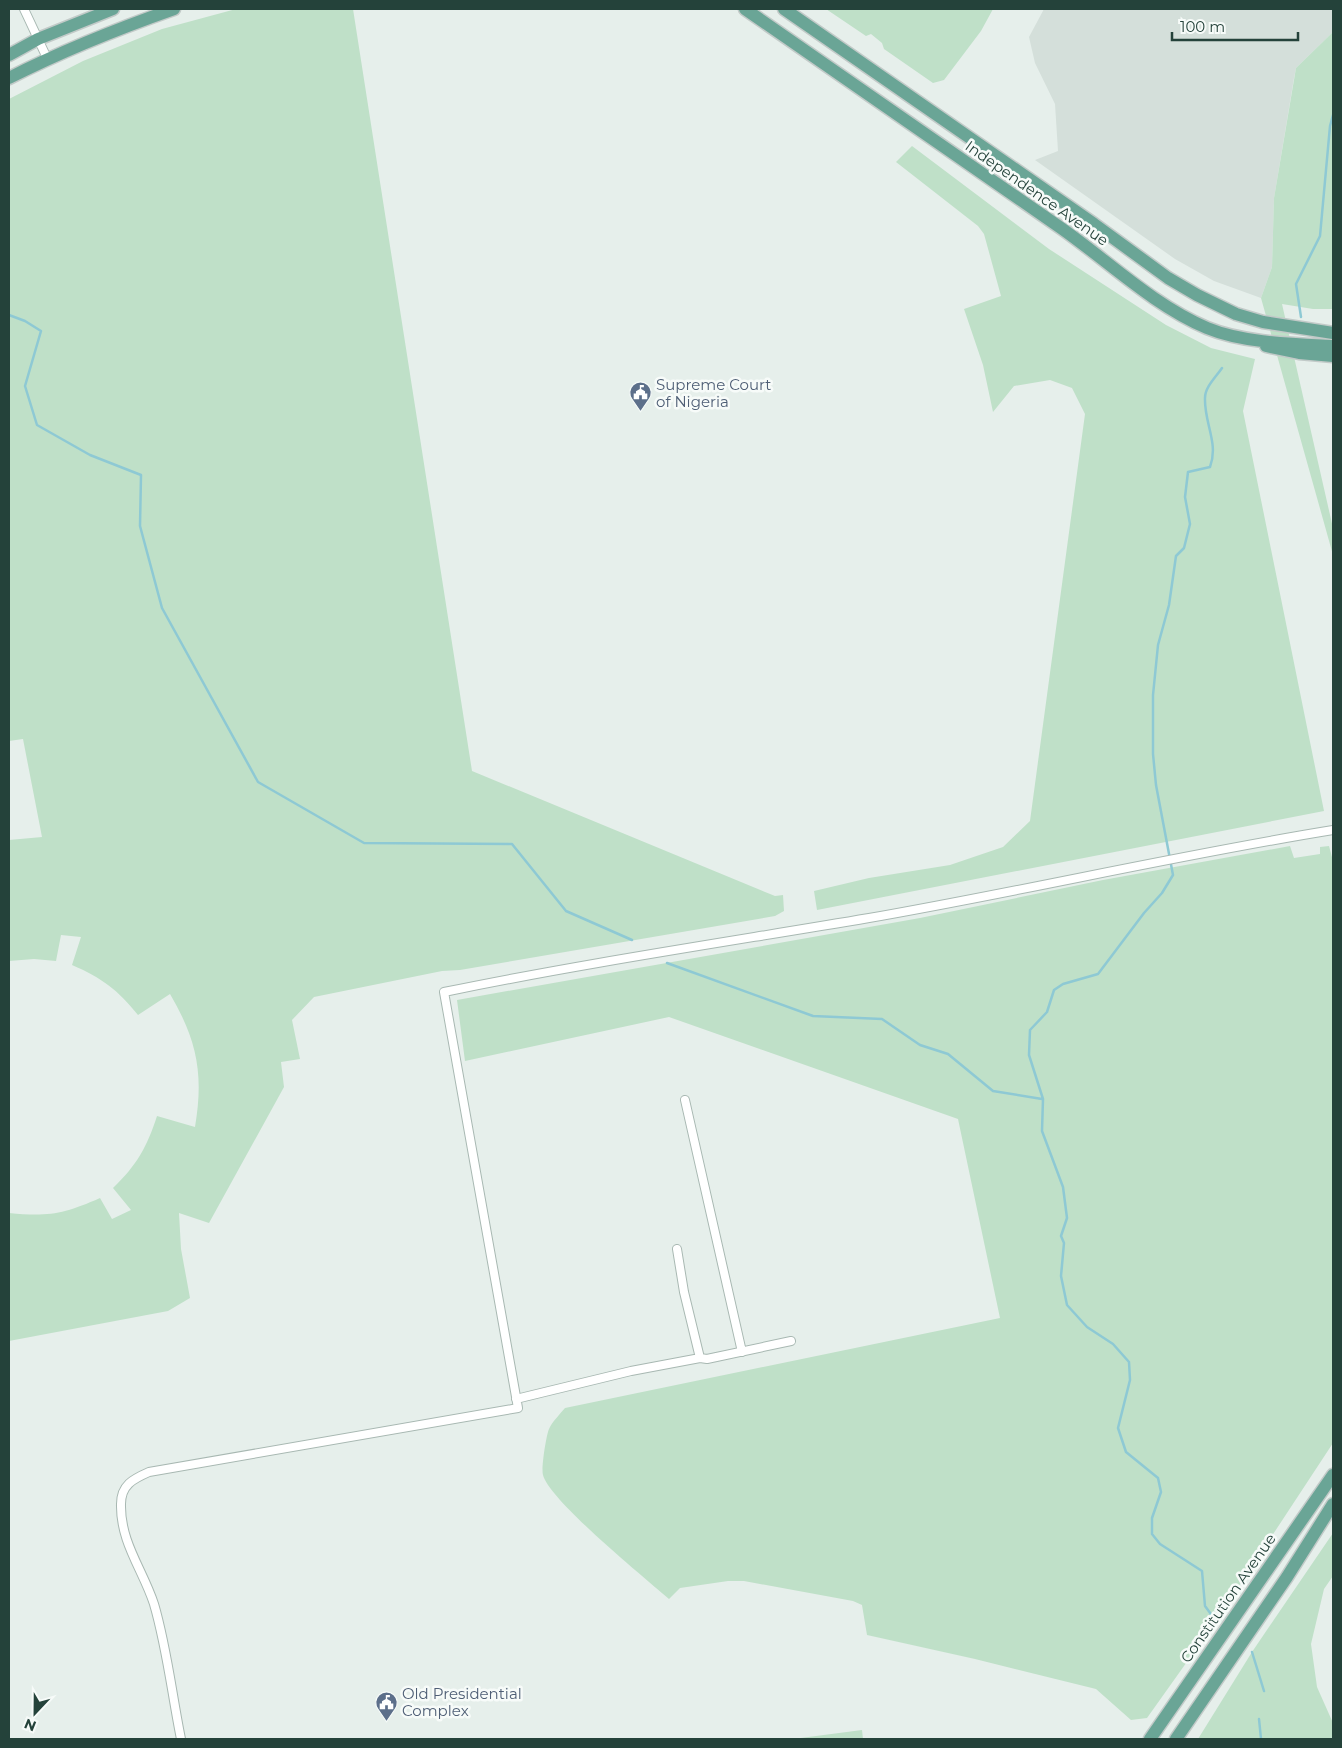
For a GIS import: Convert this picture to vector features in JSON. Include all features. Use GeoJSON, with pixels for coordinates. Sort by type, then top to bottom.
{"type":"FeatureCollection","features":[{"type":"Feature","properties":{"kind":"main road"},"geometry":{"type":"LineString","coordinates":[[9,55],[38,39],[113,9]]}},
{"type":"Feature","properties":{"kind":"main road"},"geometry":{"type":"LineString","coordinates":[[9,78],[46,58],[174,9]]}},
{"type":"Feature","properties":{"kind":"main road","name":"Independence Avenue"},"geometry":{"type":"LineString","coordinates":[[745,9],[1064,231],[1153,296],[1207,328],[1240,338],[1333,346]]}},
{"type":"Feature","properties":{"kind":"main road","name":"Independence Avenue"},"geometry":{"type":"LineString","coordinates":[[784,9],[1086,218],[1168,278],[1197,296],[1236,314],[1288,327],[1333,332]]}},
{"type":"Feature","properties":{"kind":"main road"},"geometry":{"type":"LineString","coordinates":[[1236,314],[1333,324]]}},
{"type":"Feature","properties":{"kind":"main road"},"geometry":{"type":"LineString","coordinates":[[1240,338],[1280,350],[1333,356]]}},
{"type":"Feature","properties":{"kind":"main road","name":"Constitution Avenue"},"geometry":{"type":"LineString","coordinates":[[1150,1739],[1333,1475]]}},
{"type":"Feature","properties":{"kind":"main road"},"geometry":{"type":"LineString","coordinates":[[1177,1738],[1287,1577],[1333,1504]]}},
{"type":"Feature","properties":{"kind":"street"},"geometry":{"type":"LineString","coordinates":[[24,9],[46,58]]}},
{"type":"Feature","properties":{"kind":"street"},"geometry":{"type":"LineString","coordinates":[[181,1739],[154,1606],[146,1580],[130,1551],[122,1527],[121,1503],[123,1490],[132,1480],[149,1472],[518,1408],[444,992],[757,935],[868,918],[1242,845],[1333,830]]}},
{"type":"Feature","properties":{"kind":"street"},"geometry":{"type":"LineString","coordinates":[[685,1100],[742,1352]]}},
{"type":"Feature","properties":{"kind":"street"},"geometry":{"type":"LineString","coordinates":[[677,1249],[684,1292],[700,1358]]}},
{"type":"Feature","properties":{"kind":"street"},"geometry":{"type":"LineString","coordinates":[[516,1399],[631,1371],[742,1352],[791,1341]]}},
{"type":"Feature","properties":{"kind":"shaded area"},"geometry":{"type":"Polygon","coordinates":[[[1044,9],[1333,9],[1333,32],[1296,68],[1274,198],[1272,267],[1261,298],[1214,281],[1175,259],[1035,160],[1058,151],[1055,104],[1035,63],[1029,37],[1044,9]]]}},
{"type":"Feature","properties":{"kind":"green space"},"geometry":{"type":"Polygon","coordinates":[[[236,9],[353,9],[472,771],[775,896],[783,895],[784,911],[775,916],[460,970],[442,971],[314,997],[292,1020],[300,1059],[281,1062],[284,1087],[209,1223],[179,1213],[181,1249],[190,1298],[168,1311],[9,1341],[9,1213],[35,1215],[56,1213],[76,1208],[100,1198],[112,1219],[131,1210],[113,1188],[129,1171],[140,1155],[157,1116],[195,1127],[199,1090],[196,1058],[192,1042],[187,1027],[170,994],[138,1015],[109,986],[72,965],[81,937],[61,935],[56,961],[34,959],[9,961],[9,840],[42,837],[23,739],[9,741],[9,99],[83,61],[162,29],[236,9]]]}},
{"type":"Feature","properties":{"kind":"green space"},"geometry":{"type":"Polygon","coordinates":[[[826,9],[993,9],[981,31],[944,80],[933,83],[884,49],[882,43],[871,34],[866,36],[826,9]]]}},
{"type":"Feature","properties":{"kind":"green space"},"geometry":{"type":"Polygon","coordinates":[[[1333,32],[1333,309],[1313,309],[1282,304],[1333,528],[1333,555],[1261,298],[1272,267],[1274,198],[1296,68],[1333,32]]]}},
{"type":"Feature","properties":{"kind":"green space"},"geometry":{"type":"Polygon","coordinates":[[[912,146],[1049,249],[1166,325],[1211,348],[1255,359],[1243,411],[1324,811],[817,910],[814,891],[869,878],[950,865],[1003,847],[1030,821],[1085,414],[1072,388],[1050,380],[1014,386],[993,412],[983,365],[964,309],[1001,296],[984,234],[978,226],[896,162],[912,146]]]}},
{"type":"Feature","properties":{"kind":"green space"},"geometry":{"type":"Polygon","coordinates":[[[1290,846],[1294,858],[1320,854],[1320,847],[1329,846],[1333,861],[1333,1443],[1216,1621],[1147,1718],[1131,1720],[1096,1689],[867,1635],[862,1605],[853,1601],[744,1581],[728,1581],[680,1588],[669,1599],[579,1520],[562,1502],[549,1487],[543,1475],[543,1466],[549,1429],[565,1408],[1000,1318],[958,1119],[669,1017],[465,1061],[457,1000],[920,918],[1103,880],[1290,846]]]}},
{"type":"Feature","properties":{"kind":"green space"},"geometry":{"type":"Polygon","coordinates":[[[1333,1533],[1333,1576],[1324,1589],[1311,1644],[1317,1687],[1333,1723],[1333,1739],[1198,1739],[1252,1652],[1333,1533]]]}},
{"type":"Feature","properties":{"kind":"green space"},"geometry":{"type":"Polygon","coordinates":[[[862,1730],[863,1739],[793,1739],[862,1730]]]}},
{"type":"Feature","properties":{"kind":"waterway"},"geometry":{"type":"LineString","coordinates":[[1301,317],[1296,284],[1320,236],[1330,126],[1333,115]]}},
{"type":"Feature","properties":{"kind":"waterway"},"geometry":{"type":"LineString","coordinates":[[9,315],[25,321],[41,331],[25,386],[37,425],[90,455],[141,475],[140,526],[162,608],[258,782],[364,843],[512,844],[566,911],[632,940]]}},
{"type":"Feature","properties":{"kind":"waterway"},"geometry":{"type":"LineString","coordinates":[[1216,1621],[1205,1606],[1202,1571],[1160,1544],[1152,1534],[1152,1518],[1161,1492],[1158,1478],[1126,1452],[1118,1428],[1130,1380],[1129,1362],[1113,1344],[1087,1327],[1067,1305],[1061,1276],[1064,1243],[1061,1236],[1067,1218],[1063,1187],[1042,1131],[1043,1099],[1029,1055],[1030,1030],[1047,1012],[1054,990],[1063,984],[1098,974],[1144,913],[1162,893],[1173,875],[1156,785],[1153,754],[1153,695],[1158,645],[1169,605],[1176,556],[1184,548],[1190,524],[1185,497],[1188,472],[1210,467],[1213,450],[1205,407],[1205,394],[1222,368]]}},
{"type":"Feature","properties":{"kind":"waterway"},"geometry":{"type":"LineString","coordinates":[[667,963],[813,1016],[882,1019],[920,1045],[948,1054],[993,1091],[1042,1099]]}},
{"type":"Feature","properties":{"kind":"waterway"},"geometry":{"type":"LineString","coordinates":[[1252,1652],[1264,1691]]}},
{"type":"Feature","properties":{"kind":"waterway"},"geometry":{"type":"LineString","coordinates":[[1259,1719],[1261,1739]]}},
{"type":"Feature","properties":{"kind":"place","name":"Supreme Court of Nigeria"},"geometry":{"type":"Point","coordinates":[640,412]}},
{"type":"Feature","properties":{"kind":"place","name":"Old Presidential Complex"},"geometry":{"type":"Point","coordinates":[386,1721]}}]}
